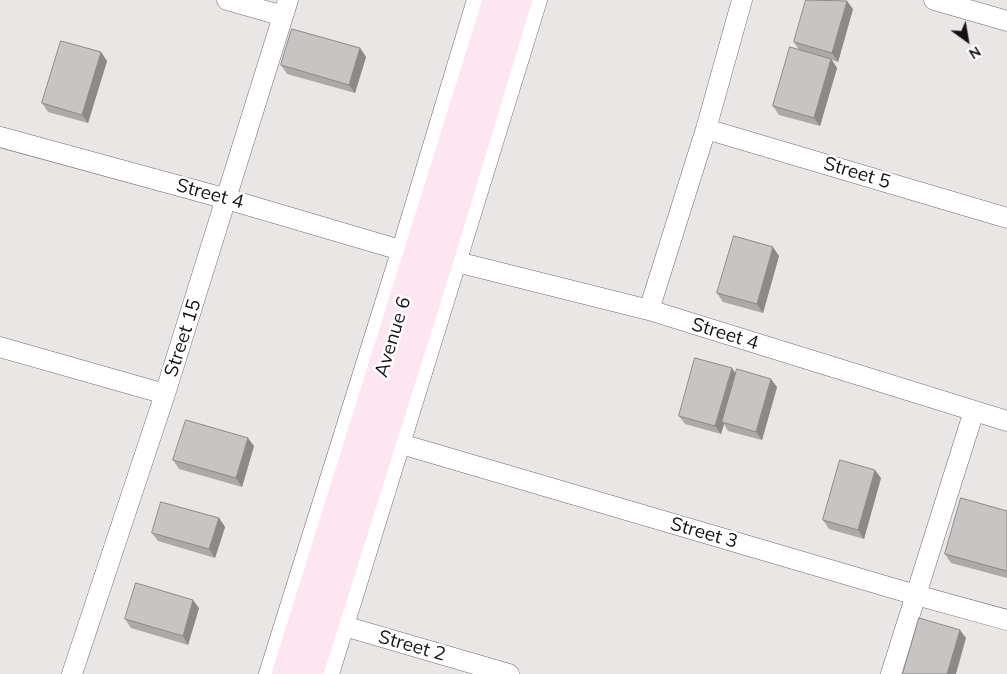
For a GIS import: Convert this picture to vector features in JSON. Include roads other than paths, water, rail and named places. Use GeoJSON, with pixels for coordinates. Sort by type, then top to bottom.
{"type":"FeatureCollection","features":[{"type":"Feature","properties":{"kind":"main road","name":"Avenue 6"},"geometry":{"type":"LineString","coordinates":[[310,674],[429,256],[497,0]]}},
{"type":"Feature","properties":{"kind":"main road","name":"Avenue 6"},"geometry":{"type":"LineString","coordinates":[[286,674],[518,0]]}},
{"type":"Feature","properties":{"kind":"street"},"geometry":{"type":"LineString","coordinates":[[226,0],[285,8]]}},
{"type":"Feature","properties":{"kind":"street"},"geometry":{"type":"LineString","coordinates":[[329,674],[401,444],[429,256],[477,0]]}},
{"type":"Feature","properties":{"kind":"street"},"geometry":{"type":"LineString","coordinates":[[269,674],[429,256],[537,0]]}},
{"type":"Feature","properties":{"kind":"street"},"geometry":{"type":"LineString","coordinates":[[649,310],[706,129],[742,0]]}},
{"type":"Feature","properties":{"kind":"street"},"geometry":{"type":"LineString","coordinates":[[934,0],[1007,21]]}},
{"type":"Feature","properties":{"kind":"street","name":"Street 15"},"geometry":{"type":"LineString","coordinates":[[72,674],[165,394],[285,8]]}},
{"type":"Feature","properties":{"kind":"street","name":"Street 5"},"geometry":{"type":"LineString","coordinates":[[706,129],[1007,218]]}},
{"type":"Feature","properties":{"kind":"street","name":"Street 4"},"geometry":{"type":"LineString","coordinates":[[0,137],[429,256],[649,310],[1007,421]]}},
{"type":"Feature","properties":{"kind":"street"},"geometry":{"type":"LineString","coordinates":[[0,348],[165,394]]}},
{"type":"Feature","properties":{"kind":"street"},"geometry":{"type":"LineString","coordinates":[[892,674],[974,411]]}},
{"type":"Feature","properties":{"kind":"street","name":"Street 3"},"geometry":{"type":"LineString","coordinates":[[401,444],[1007,620]]}},
{"type":"Feature","properties":{"kind":"street","name":"Street 2"},"geometry":{"type":"LineString","coordinates":[[344,626],[509,674]]}}]}
